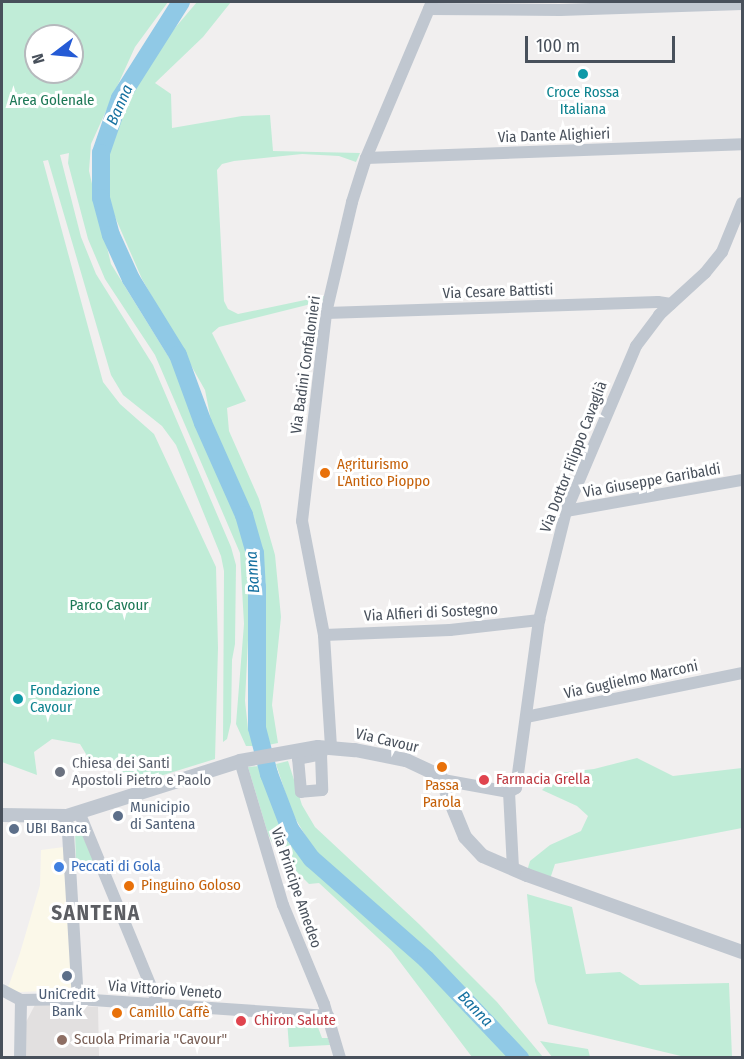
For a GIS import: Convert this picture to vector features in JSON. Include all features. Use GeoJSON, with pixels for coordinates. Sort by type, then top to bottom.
{"type":"FeatureCollection","features":[{"type":"Feature","properties":{"kind":"street"},"geometry":{"type":"LineString","coordinates":[[431,5],[550,10],[742,4]]}},
{"type":"Feature","properties":{"kind":"street","name":"Via Badini Confalonieri"},"geometry":{"type":"LineString","coordinates":[[331,747],[324,635],[302,521],[326,313],[352,202],[366,158],[431,5]]}},
{"type":"Feature","properties":{"kind":"street","name":"Via Dante Alighieri"},"geometry":{"type":"LineString","coordinates":[[366,158],[742,144]]}},
{"type":"Feature","properties":{"kind":"street","name":"Via Dottor Filippo Cavaglià"},"geometry":{"type":"LineString","coordinates":[[513,869],[508,792],[516,788],[539,620],[566,511],[628,362],[647,330],[705,273],[722,252],[742,203]]}},
{"type":"Feature","properties":{"kind":"street","name":"Via Cesare Battisti"},"geometry":{"type":"LineString","coordinates":[[326,313],[658,302],[671,304]]}},
{"type":"Feature","properties":{"kind":"street","name":"Via Giuseppe Garibaldi"},"geometry":{"type":"LineString","coordinates":[[566,511],[742,480]]}},
{"type":"Feature","properties":{"kind":"street","name":"Via Alfieri di Sostegno"},"geometry":{"type":"LineString","coordinates":[[324,635],[450,630],[539,620]]}},
{"type":"Feature","properties":{"kind":"street","name":"Via Guglielmo Marconi"},"geometry":{"type":"LineString","coordinates":[[526,717],[742,673]]}},
{"type":"Feature","properties":{"kind":"street","name":"Via Cavour"},"geometry":{"type":"LineString","coordinates":[[2,815],[73,814],[243,761],[293,756],[331,747],[405,760],[436,773],[443,780]]}},
{"type":"Feature","properties":{"kind":"street","name":"Via Principe Amedeo"},"geometry":{"type":"LineString","coordinates":[[243,761],[283,906],[327,1016],[340,1058]]}},
{"type":"Feature","properties":{"kind":"street"},"geometry":{"type":"LineString","coordinates":[[443,780],[508,792]]}},
{"type":"Feature","properties":{"kind":"street"},"geometry":{"type":"LineString","coordinates":[[443,780],[461,827],[470,844],[483,856],[742,952]]}},
{"type":"Feature","properties":{"kind":"street"},"geometry":{"type":"LineString","coordinates":[[73,814],[78,999]]}},
{"type":"Feature","properties":{"kind":"street"},"geometry":{"type":"LineString","coordinates":[[73,814],[158,1004]]}},
{"type":"Feature","properties":{"kind":"street","name":"Via Vittorio Veneto"},"geometry":{"type":"LineString","coordinates":[[2,990],[21,1000],[78,999],[327,1016]]}},
{"type":"Feature","properties":{"kind":"street"},"geometry":{"type":"LineString","coordinates":[[20,1058],[21,1000]]}},
{"type":"Feature","properties":{"kind":"shaded area"},"geometry":{"type":"Polygon","coordinates":[[[64,847],[72,990],[19,992],[4,988],[9,985],[40,885],[41,850],[64,847]]]}},
{"type":"Feature","properties":{"kind":"shaded area","name":"Scuola Primaria \"Cavour\""},"geometry":{"type":"Polygon","coordinates":[[[36,1003],[98,1007],[99,1057],[26,1058],[26,1022],[36,1003]]]}},
{"type":"Feature","properties":{"kind":"green space","name":"Parco Cavour"},"geometry":{"type":"Polygon","coordinates":[[[2,2],[168,2],[135,47],[91,144],[89,171],[111,264],[178,372],[245,539],[250,600],[245,701],[248,729],[258,746],[246,746],[236,724],[244,624],[240,553],[155,355],[105,279],[88,239],[68,163],[69,153],[60,155],[81,237],[96,274],[153,365],[231,547],[236,565],[231,722],[227,739],[223,742],[224,571],[221,556],[176,445],[162,426],[123,395],[111,375],[48,160],[43,161],[103,382],[120,404],[154,434],[216,567],[218,648],[215,759],[144,781],[89,759],[80,744],[52,739],[34,752],[37,775],[2,762],[2,2]]]}},
{"type":"Feature","properties":{"kind":"green space"},"geometry":{"type":"Polygon","coordinates":[[[197,2],[231,2],[203,37],[155,83],[171,94],[172,128],[242,116],[270,115],[273,151],[360,153],[356,162],[339,156],[302,154],[234,161],[222,164],[217,170],[224,301],[228,309],[238,314],[324,296],[323,301],[219,327],[212,333],[246,401],[227,408],[229,431],[259,499],[275,555],[281,617],[272,705],[278,743],[268,745],[261,722],[260,674],[264,585],[252,519],[214,436],[205,390],[142,279],[109,203],[107,161],[128,100],[147,61],[197,2]]]}},
{"type":"Feature","properties":{"kind":"green space"},"geometry":{"type":"Polygon","coordinates":[[[637,758],[673,776],[742,768],[742,828],[555,864],[550,879],[527,871],[530,861],[550,845],[581,831],[588,816],[577,806],[542,790],[559,773],[594,769],[637,758]]]}},
{"type":"Feature","properties":{"kind":"green space"},"geometry":{"type":"Polygon","coordinates":[[[288,761],[302,805],[315,827],[419,924],[497,1002],[543,1057],[526,1057],[465,990],[350,887],[314,850],[292,813],[276,764],[288,761]]]}},
{"type":"Feature","properties":{"kind":"green space"},"geometry":{"type":"Polygon","coordinates":[[[260,766],[288,842],[408,949],[512,1057],[472,1057],[391,950],[319,883],[309,884],[277,852],[268,834],[248,767],[260,766]]]}},
{"type":"Feature","properties":{"kind":"green space"},"geometry":{"type":"Polygon","coordinates":[[[75,830],[80,830],[94,861],[76,863],[75,830]]]}},
{"type":"Feature","properties":{"kind":"green space"},"geometry":{"type":"Polygon","coordinates":[[[527,894],[572,907],[586,974],[620,972],[640,985],[729,983],[732,1057],[685,1057],[548,1024],[535,981],[527,894]]]}},
{"type":"Feature","properties":{"kind":"green space"},"geometry":{"type":"Polygon","coordinates":[[[287,1020],[316,1022],[322,1038],[328,1038],[330,1045],[289,1047],[287,1020]]]}},
{"type":"Feature","properties":{"kind":"green space"},"geometry":{"type":"Polygon","coordinates":[[[540,1041],[588,1049],[590,1057],[552,1057],[540,1041]]]}},
{"type":"Feature","properties":{"kind":"waterway","name":"Banna"},"geometry":{"type":"LineString","coordinates":[[181,2],[120,98],[101,153],[101,198],[111,235],[131,279],[178,355],[203,423],[244,515],[255,553],[257,728],[269,774],[290,829],[312,859],[426,959],[520,1058]]}},
{"type":"Feature","properties":{"kind":"place","name":"Croce Rossa Italiana"},"geometry":{"type":"Point","coordinates":[583,74]}},
{"type":"Feature","properties":{"kind":"place","name":"Agriturismo L'Antico Pioppo"},"geometry":{"type":"Point","coordinates":[325,473]}},
{"type":"Feature","properties":{"kind":"place","name":"Fondazione Cavour"},"geometry":{"type":"Point","coordinates":[18,699]}},
{"type":"Feature","properties":{"kind":"place","name":"Passa Parola"},"geometry":{"type":"Point","coordinates":[442,767]}},
{"type":"Feature","properties":{"kind":"place","name":"Chiesa dei Santi Apostoli Pietro e Paolo"},"geometry":{"type":"Point","coordinates":[60,772]}},
{"type":"Feature","properties":{"kind":"place","name":"Farmacia Grella"},"geometry":{"type":"Point","coordinates":[484,780]}},
{"type":"Feature","properties":{"kind":"place","name":"Municipio di Santena"},"geometry":{"type":"Point","coordinates":[118,816]}},
{"type":"Feature","properties":{"kind":"place","name":"UBI Banca"},"geometry":{"type":"Point","coordinates":[14,829]}},
{"type":"Feature","properties":{"kind":"place","name":"Peccati di Gola"},"geometry":{"type":"Point","coordinates":[59,867]}},
{"type":"Feature","properties":{"kind":"place","name":"Pinguino Goloso"},"geometry":{"type":"Point","coordinates":[129,886]}},
{"type":"Feature","properties":{"kind":"place","name":"UniCredit Bank"},"geometry":{"type":"Point","coordinates":[67,976]}},
{"type":"Feature","properties":{"kind":"place","name":"Camillo Caffè"},"geometry":{"type":"Point","coordinates":[117,1013]}},
{"type":"Feature","properties":{"kind":"place","name":"Chiron Salute"},"geometry":{"type":"Point","coordinates":[241,1021]}},
{"type":"Feature","properties":{"kind":"place","name":"Scuola Primaria \"Cavour\""},"geometry":{"type":"Point","coordinates":[62,1040]}},
{"type":"Feature","properties":{"kind":"district","name":"SANTENA"},"geometry":{"type":"Point","coordinates":[96,913]}},
{"type":"Feature","properties":{"kind":"park label","name":"Area Golenale"},"geometry":{"type":"Point","coordinates":[52,101]}}]}
